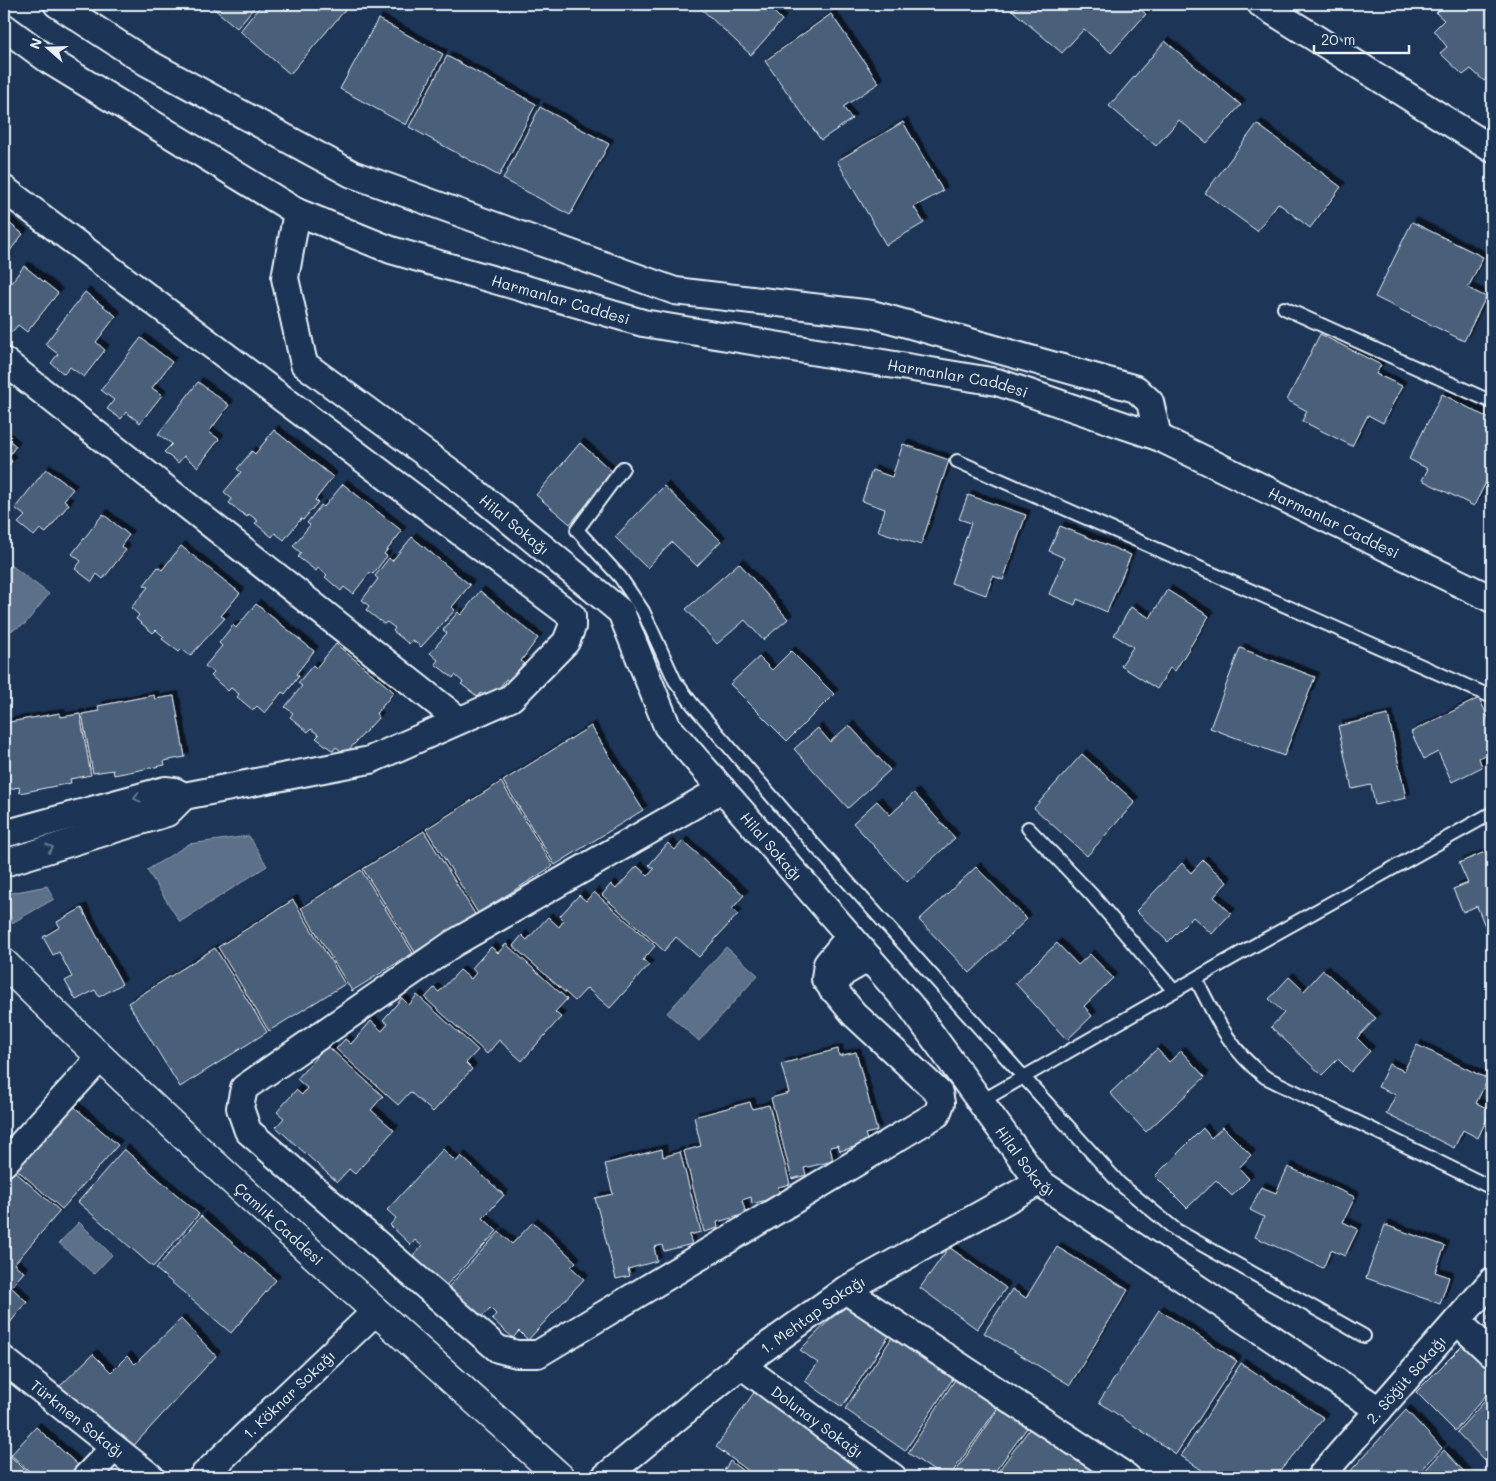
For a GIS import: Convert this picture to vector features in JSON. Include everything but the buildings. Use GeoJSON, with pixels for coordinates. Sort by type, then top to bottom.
{"type":"FeatureCollection","features":[{"type":"Feature","properties":{"kind":"main road","name":"Çamlık Caddesi"},"geometry":{"type":"LineString","coordinates":[[4,963],[100,1058],[560,1477]]}},
{"type":"Feature","properties":{"kind":"street"},"geometry":{"type":"LineString","coordinates":[[57,4],[146,62],[352,174],[675,291],[872,314],[1136,389],[1150,402],[1158,437]]}},
{"type":"Feature","properties":{"kind":"street"},"geometry":{"type":"LineString","coordinates":[[1261,4],[1492,149]]}},
{"type":"Feature","properties":{"kind":"street","name":"Harmanlar Caddesi"},"geometry":{"type":"LineString","coordinates":[[4,27],[50,61],[296,212],[391,250],[643,322],[998,382],[1158,437],[1492,599]]}},
{"type":"Feature","properties":{"kind":"street"},"geometry":{"type":"LineString","coordinates":[[4,188],[572,616],[572,627],[566,642],[511,698],[370,760],[184,796],[167,813],[4,863]]}},
{"type":"Feature","properties":{"kind":"street","name":"Hilal Sokağı"},"geometry":{"type":"LineString","coordinates":[[296,212],[285,278],[304,364],[456,476],[620,612],[666,726],[910,1005],[1039,1182],[1379,1410]]}},
{"type":"Feature","properties":{"kind":"street"},"geometry":{"type":"LineString","coordinates":[[4,360],[459,720]]}},
{"type":"Feature","properties":{"kind":"street"},"geometry":{"type":"LineString","coordinates":[[722,789],[454,942],[244,1088],[240,1108],[248,1131],[498,1349],[517,1354],[538,1354],[936,1114],[940,1103],[938,1093],[854,1014],[825,979],[827,964],[850,936]]}},
{"type":"Feature","properties":{"kind":"street"},"geometry":{"type":"LineString","coordinates":[[4,834],[165,790],[174,791],[184,796]]}},
{"type":"Feature","properties":{"kind":"street"},"geometry":{"type":"LineString","coordinates":[[832,989],[844,972],[869,958]]}},
{"type":"Feature","properties":{"kind":"street"},"geometry":{"type":"LineString","coordinates":[[4,1163],[100,1058]]}},
{"type":"Feature","properties":{"kind":"street","name":"1. Mehtap Sokağı"},"geometry":{"type":"LineString","coordinates":[[605,1477],[741,1365],[846,1290],[1039,1182]]}},
{"type":"Feature","properties":{"kind":"street","name":"2. Söğüt Sokağı"},"geometry":{"type":"LineString","coordinates":[[1320,1477],[1492,1281]]}},
{"type":"Feature","properties":{"kind":"street"},"geometry":{"type":"LineString","coordinates":[[846,1290],[1127,1477]]}},
{"type":"Feature","properties":{"kind":"street","name":"1. Köknar Sokağı"},"geometry":{"type":"LineString","coordinates":[[202,1477],[376,1311]]}},
{"type":"Feature","properties":{"kind":"street"},"geometry":{"type":"LineString","coordinates":[[1458,1320],[1492,1354]]}},
{"type":"Feature","properties":{"kind":"street","name":"Türkmen Sokağı"},"geometry":{"type":"LineString","coordinates":[[4,1360],[151,1477]]}},
{"type":"Feature","properties":{"kind":"street","name":"Dolunay Sokağı"},"geometry":{"type":"LineString","coordinates":[[741,1365],[893,1477]]}},
{"type":"Feature","properties":{"kind":"street"},"geometry":{"type":"LineString","coordinates":[[86,1477],[114,1448]]}},
{"type":"Feature","properties":{"kind":"lane"},"geometry":{"type":"LineString","coordinates":[[1284,308],[1492,402]]}},
{"type":"Feature","properties":{"kind":"lane"},"geometry":{"type":"LineString","coordinates":[[957,461],[1492,697]]}},
{"type":"Feature","properties":{"kind":"lane"},"geometry":{"type":"LineString","coordinates":[[623,468],[577,530],[620,577],[643,611],[675,681],[794,822],[1103,1166],[1157,1216],[1176,1230],[1364,1336]]}},
{"type":"Feature","properties":{"kind":"lane"},"geometry":{"type":"LineString","coordinates":[[980,1102],[1492,813]]}},
{"type":"Feature","properties":{"kind":"lane"},"geometry":{"type":"LineString","coordinates":[[1028,828],[1098,902],[1174,991]]}},
{"type":"Feature","properties":{"kind":"lane"},"geometry":{"type":"LineString","coordinates":[[1196,979],[1227,1039],[1249,1064],[1264,1077],[1492,1188]]}},
{"type":"Feature","properties":{"kind":"water"},"geometry":{"type":"Polygon","coordinates":[[[11,565],[49,594],[25,624],[4,634],[4,574],[11,565]]]}},
{"type":"Feature","properties":{"kind":"water"},"geometry":{"type":"Polygon","coordinates":[[[249,836],[267,866],[180,922],[147,870],[189,844],[249,836]]]}},
{"type":"Feature","properties":{"kind":"water"},"geometry":{"type":"Polygon","coordinates":[[[47,886],[54,899],[12,923],[6,894],[47,886]]]}},
{"type":"Feature","properties":{"kind":"water"},"geometry":{"type":"Polygon","coordinates":[[[726,947],[758,975],[699,1041],[667,1013],[726,947]]]}},
{"type":"Feature","properties":{"kind":"water"},"geometry":{"type":"Polygon","coordinates":[[[79,1222],[112,1255],[94,1274],[59,1243],[79,1222]]]}}]}
